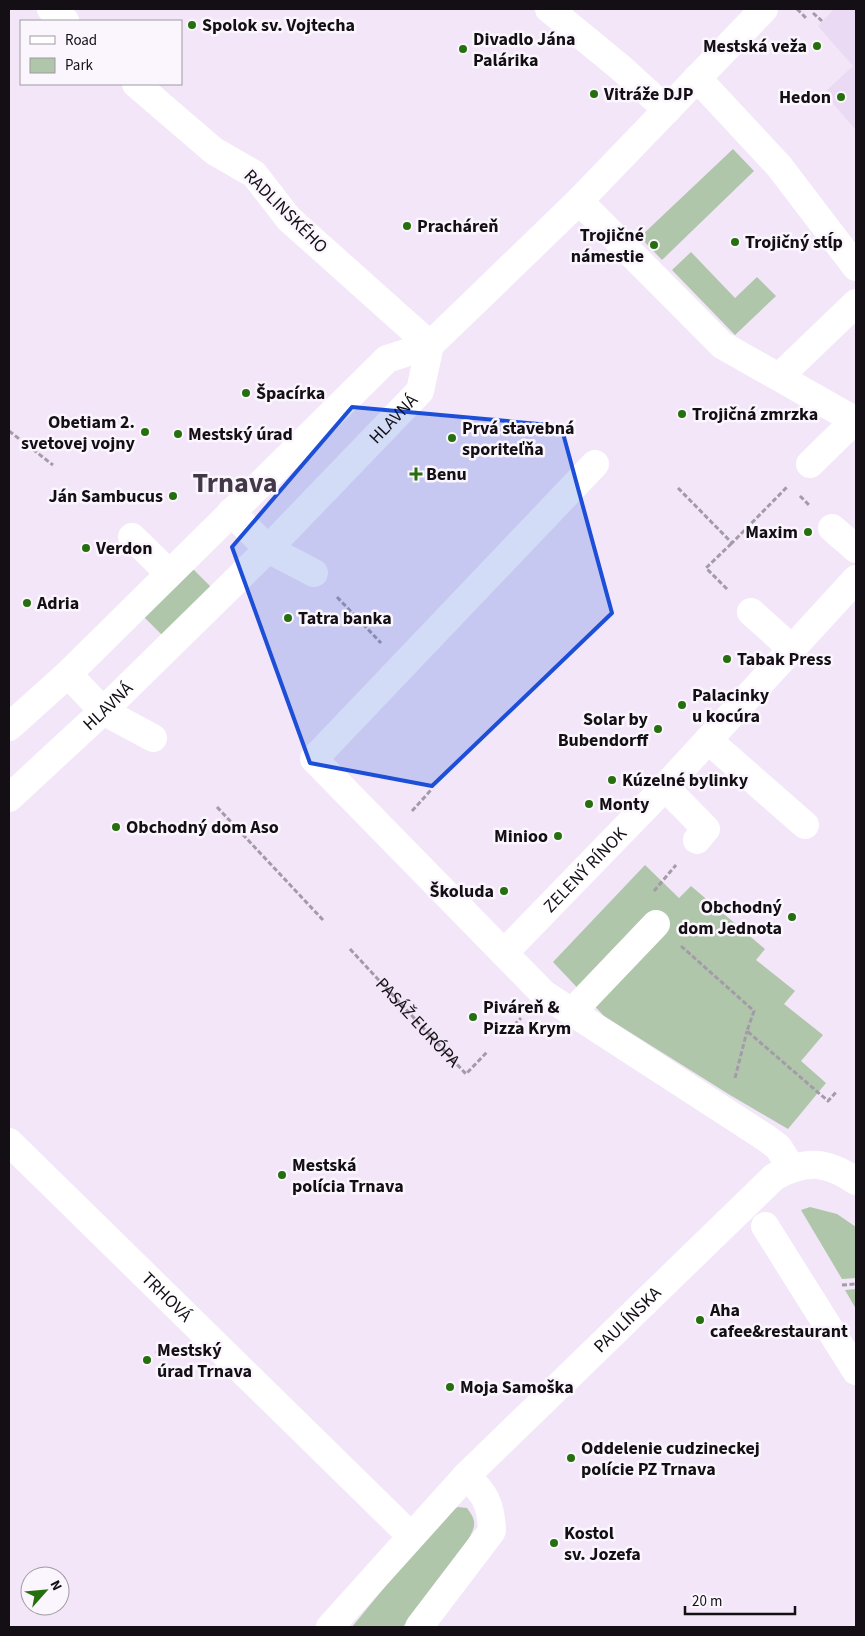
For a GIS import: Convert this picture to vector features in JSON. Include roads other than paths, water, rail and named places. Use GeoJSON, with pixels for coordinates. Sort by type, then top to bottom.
{"type":"FeatureCollection","features":[{"type":"Feature","properties":{"kind":"street"},"geometry":{"type":"LineString","coordinates":[[51,9],[64,20]]}},
{"type":"Feature","properties":{"kind":"street"},"geometry":{"type":"LineString","coordinates":[[549,9],[621,68],[666,110]]}},
{"type":"Feature","properties":{"kind":"street"},"geometry":{"type":"LineString","coordinates":[[9,727],[68,674],[387,358],[430,345],[579,201],[764,9]]}},
{"type":"Feature","properties":{"kind":"street"},"geometry":{"type":"LineString","coordinates":[[697,78],[779,166],[856,267]]}},
{"type":"Feature","properties":{"kind":"street","name":"RADLINSKÉHO"},"geometry":{"type":"LineString","coordinates":[[137,85],[214,151],[254,174],[289,219],[430,345]]}},
{"type":"Feature","properties":{"kind":"street"},"geometry":{"type":"LineString","coordinates":[[579,201],[722,345],[856,420],[810,464]]}},
{"type":"Feature","properties":{"kind":"street"},"geometry":{"type":"LineString","coordinates":[[780,376],[856,303]]}},
{"type":"Feature","properties":{"kind":"street","name":"HLAVNÁ"},"geometry":{"type":"LineString","coordinates":[[9,798],[103,711],[268,549],[420,390],[430,345]]}},
{"type":"Feature","properties":{"kind":"street"},"geometry":{"type":"LineString","coordinates":[[595,464],[314,759],[544,994],[726,1114],[766,1138],[778,1147],[791,1167],[814,1164],[837,1168],[856,1181]]}},
{"type":"Feature","properties":{"kind":"street"},"geometry":{"type":"LineString","coordinates":[[230,512],[268,549],[314,573]]}},
{"type":"Feature","properties":{"kind":"street"},"geometry":{"type":"LineString","coordinates":[[832,528],[856,549]]}},
{"type":"Feature","properties":{"kind":"street"},"geometry":{"type":"LineString","coordinates":[[132,537],[169,573]]}},
{"type":"Feature","properties":{"kind":"street","name":"ZELENÝ RÍNOK"},"geometry":{"type":"LineString","coordinates":[[504,953],[664,787],[856,579]]}},
{"type":"Feature","properties":{"kind":"street"},"geometry":{"type":"LineString","coordinates":[[751,612],[792,649]]}},
{"type":"Feature","properties":{"kind":"street"},"geometry":{"type":"LineString","coordinates":[[68,674],[103,711],[153,738]]}},
{"type":"Feature","properties":{"kind":"street"},"geometry":{"type":"LineString","coordinates":[[708,740],[805,825]]}},
{"type":"Feature","properties":{"kind":"street"},"geometry":{"type":"LineString","coordinates":[[664,787],[706,829],[697,840]]}},
{"type":"Feature","properties":{"kind":"street"},"geometry":{"type":"LineString","coordinates":[[572,1011],[656,924]]}},
{"type":"Feature","properties":{"kind":"street","name":"TRHOVÁ"},"geometry":{"type":"LineString","coordinates":[[9,1142],[411,1536]]}},
{"type":"Feature","properties":{"kind":"street","name":"PAULÍNSKA"},"geometry":{"type":"LineString","coordinates":[[330,1627],[466,1476],[774,1177],[791,1167]]}},
{"type":"Feature","properties":{"kind":"street"},"geometry":{"type":"LineString","coordinates":[[765,1226],[856,1371]]}},
{"type":"Feature","properties":{"kind":"street"},"geometry":{"type":"LineString","coordinates":[[419,1627],[492,1531],[492,1513],[482,1491],[466,1476]]}},
{"type":"Feature","properties":{"kind":"place","name":"Spolok sv. Vojtecha"},"geometry":{"type":"Point","coordinates":[192,25]}},
{"type":"Feature","properties":{"kind":"place","name":"Mestská veža"},"geometry":{"type":"Point","coordinates":[817,46]}},
{"type":"Feature","properties":{"kind":"place","name":"Divadlo Jána Palárika"},"geometry":{"type":"Point","coordinates":[463,49]}},
{"type":"Feature","properties":{"kind":"place","name":"Vitráže DJP"},"geometry":{"type":"Point","coordinates":[594,94]}},
{"type":"Feature","properties":{"kind":"place","name":"Hedon"},"geometry":{"type":"Point","coordinates":[841,97]}},
{"type":"Feature","properties":{"kind":"place","name":"Pracháreň"},"geometry":{"type":"Point","coordinates":[407,226]}},
{"type":"Feature","properties":{"kind":"place","name":"Trojičný stĺp"},"geometry":{"type":"Point","coordinates":[735,242]}},
{"type":"Feature","properties":{"kind":"place","name":"Trojičné námestie"},"geometry":{"type":"Point","coordinates":[654,245]}},
{"type":"Feature","properties":{"kind":"place","name":"Špacírka"},"geometry":{"type":"Point","coordinates":[246,393]}},
{"type":"Feature","properties":{"kind":"place","name":"Trojičná zmrzka"},"geometry":{"type":"Point","coordinates":[682,414]}},
{"type":"Feature","properties":{"kind":"place","name":"Obetiam 2. svetovej vojny"},"geometry":{"type":"Point","coordinates":[145,432]}},
{"type":"Feature","properties":{"kind":"place","name":"Mestský úrad"},"geometry":{"type":"Point","coordinates":[178,434]}},
{"type":"Feature","properties":{"kind":"place","name":"Prvá stavebná sporiteľňa"},"geometry":{"type":"Point","coordinates":[452,438]}},
{"type":"Feature","properties":{"kind":"place","name":"Benu"},"geometry":{"type":"Point","coordinates":[416,474]}},
{"type":"Feature","properties":{"kind":"place","name":"Ján Sambucus"},"geometry":{"type":"Point","coordinates":[173,496]}},
{"type":"Feature","properties":{"kind":"place","name":"Maxim"},"geometry":{"type":"Point","coordinates":[808,532]}},
{"type":"Feature","properties":{"kind":"place","name":"Verdon"},"geometry":{"type":"Point","coordinates":[86,548]}},
{"type":"Feature","properties":{"kind":"place","name":"Adria"},"geometry":{"type":"Point","coordinates":[27,603]}},
{"type":"Feature","properties":{"kind":"place","name":"Tatra banka"},"geometry":{"type":"Point","coordinates":[288,618]}},
{"type":"Feature","properties":{"kind":"place","name":"Tabak Press"},"geometry":{"type":"Point","coordinates":[727,659]}},
{"type":"Feature","properties":{"kind":"place","name":"Palacinky u kocúra"},"geometry":{"type":"Point","coordinates":[682,705]}},
{"type":"Feature","properties":{"kind":"place","name":"Solar by Bubendorff"},"geometry":{"type":"Point","coordinates":[658,729]}},
{"type":"Feature","properties":{"kind":"place","name":"Kúzelné bylinky"},"geometry":{"type":"Point","coordinates":[612,780]}},
{"type":"Feature","properties":{"kind":"place","name":"Monty"},"geometry":{"type":"Point","coordinates":[589,804]}},
{"type":"Feature","properties":{"kind":"place","name":"Obchodný dom Aso"},"geometry":{"type":"Point","coordinates":[116,827]}},
{"type":"Feature","properties":{"kind":"place","name":"Minioo"},"geometry":{"type":"Point","coordinates":[558,836]}},
{"type":"Feature","properties":{"kind":"place","name":"Školuda"},"geometry":{"type":"Point","coordinates":[504,891]}},
{"type":"Feature","properties":{"kind":"place","name":"Obchodný dom Jednota"},"geometry":{"type":"Point","coordinates":[792,917]}},
{"type":"Feature","properties":{"kind":"place","name":"Piváreň & Pizza Krym"},"geometry":{"type":"Point","coordinates":[473,1017]}},
{"type":"Feature","properties":{"kind":"place","name":"Mestská polícia Trnava"},"geometry":{"type":"Point","coordinates":[282,1175]}},
{"type":"Feature","properties":{"kind":"place","name":"Aha cafee&restaurant"},"geometry":{"type":"Point","coordinates":[700,1320]}},
{"type":"Feature","properties":{"kind":"place","name":"Mestský úrad Trnava"},"geometry":{"type":"Point","coordinates":[147,1360]}},
{"type":"Feature","properties":{"kind":"place","name":"Moja Samoška"},"geometry":{"type":"Point","coordinates":[450,1387]}},
{"type":"Feature","properties":{"kind":"place","name":"Oddelenie cudzineckej polície PZ Trnava"},"geometry":{"type":"Point","coordinates":[571,1458]}},
{"type":"Feature","properties":{"kind":"place","name":"Kostol sv. Jozefa"},"geometry":{"type":"Point","coordinates":[554,1543]}},
{"type":"Feature","properties":{"kind":"district","name":"Trnava"},"geometry":{"type":"Point","coordinates":[235,482]}}]}
